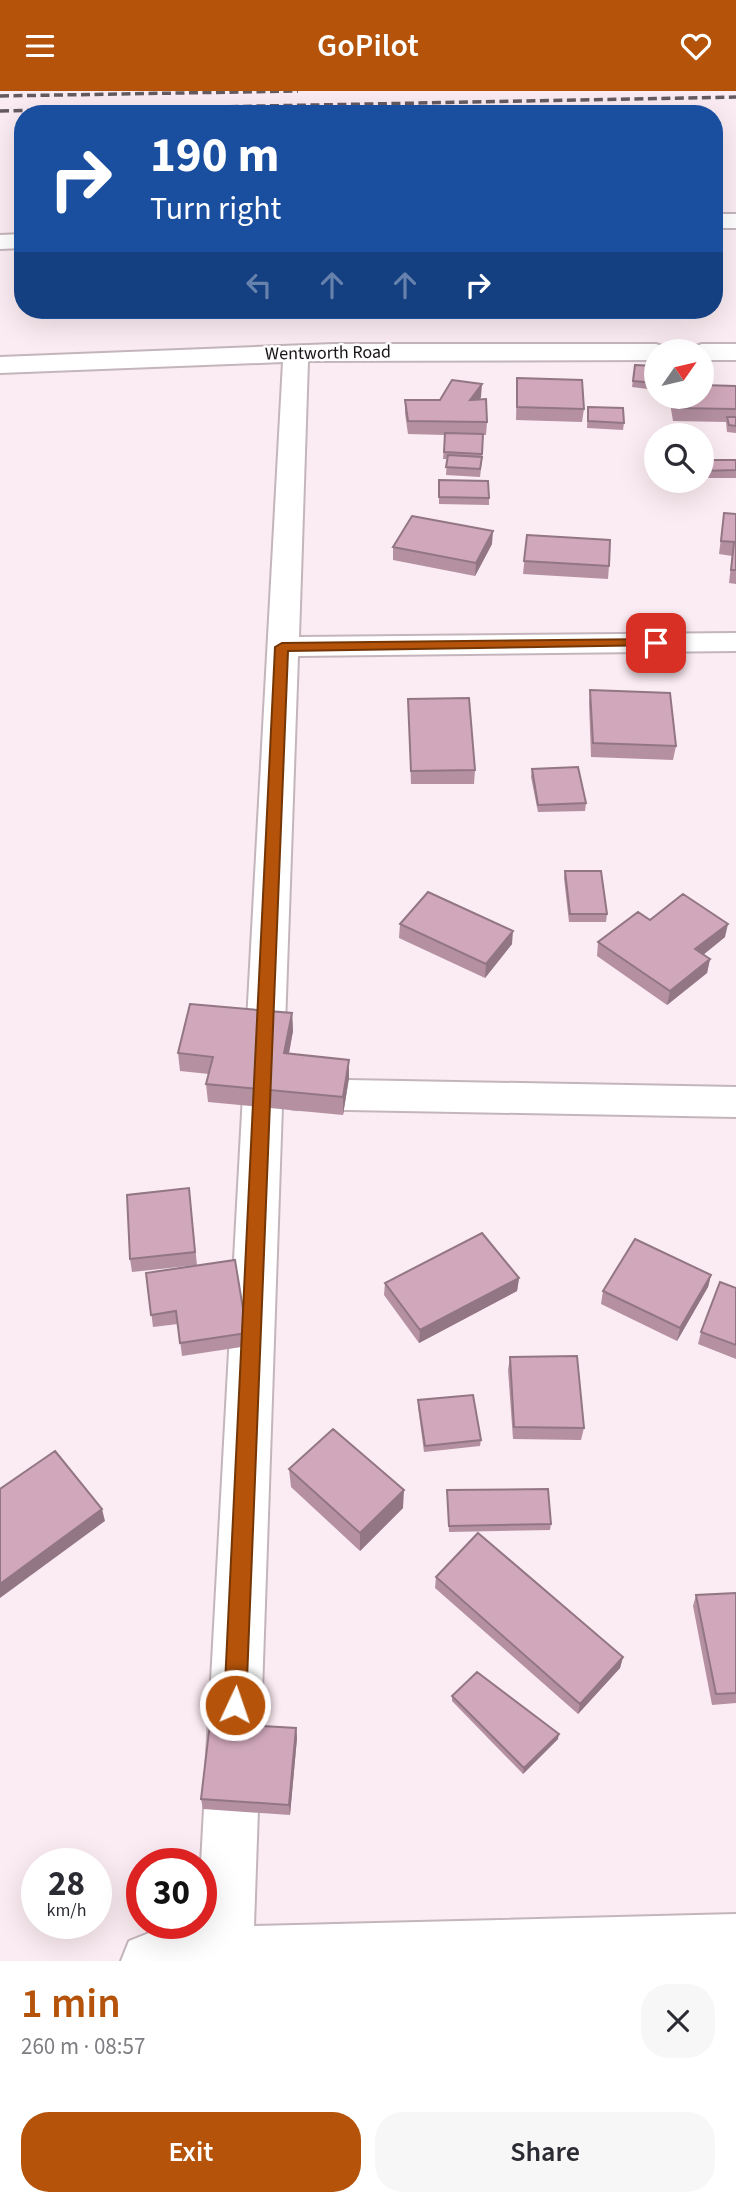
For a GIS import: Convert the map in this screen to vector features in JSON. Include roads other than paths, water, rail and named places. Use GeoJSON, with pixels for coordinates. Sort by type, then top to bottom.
{"type":"FeatureCollection","features":[{"type":"Feature","properties":{"kind":"main road","name":"Wentworth Road"},"geometry":{"type":"LineString","coordinates":[[0,365],[296,353],[644,352]]}},
{"type":"Feature","properties":{"kind":"main road"},"geometry":{"type":"LineString","coordinates":[[714,352],[736,352]]}},
{"type":"Feature","properties":{"kind":"main road"},"geometry":{"type":"LineString","coordinates":[[224,1958],[296,353]]}},
{"type":"Feature","properties":{"kind":"main road"},"geometry":{"type":"LineString","coordinates":[[282,647],[736,642]]}},
{"type":"Feature","properties":{"kind":"main road"},"geometry":{"type":"LineString","coordinates":[[262,1094],[736,1102]]}},
{"type":"Feature","properties":{"kind":"main road"},"geometry":{"type":"LineString","coordinates":[[149,1961],[736,1942]]}},
{"type":"Feature","properties":{"kind":"railway"},"geometry":{"type":"LineString","coordinates":[[0,96],[298,91]]}},
{"type":"Feature","properties":{"kind":"railway"},"geometry":{"type":"LineString","coordinates":[[315,105],[736,97]]}},
{"type":"Feature","properties":{"kind":"railway"},"geometry":{"type":"LineString","coordinates":[[0,111],[14,111]]}}]}
